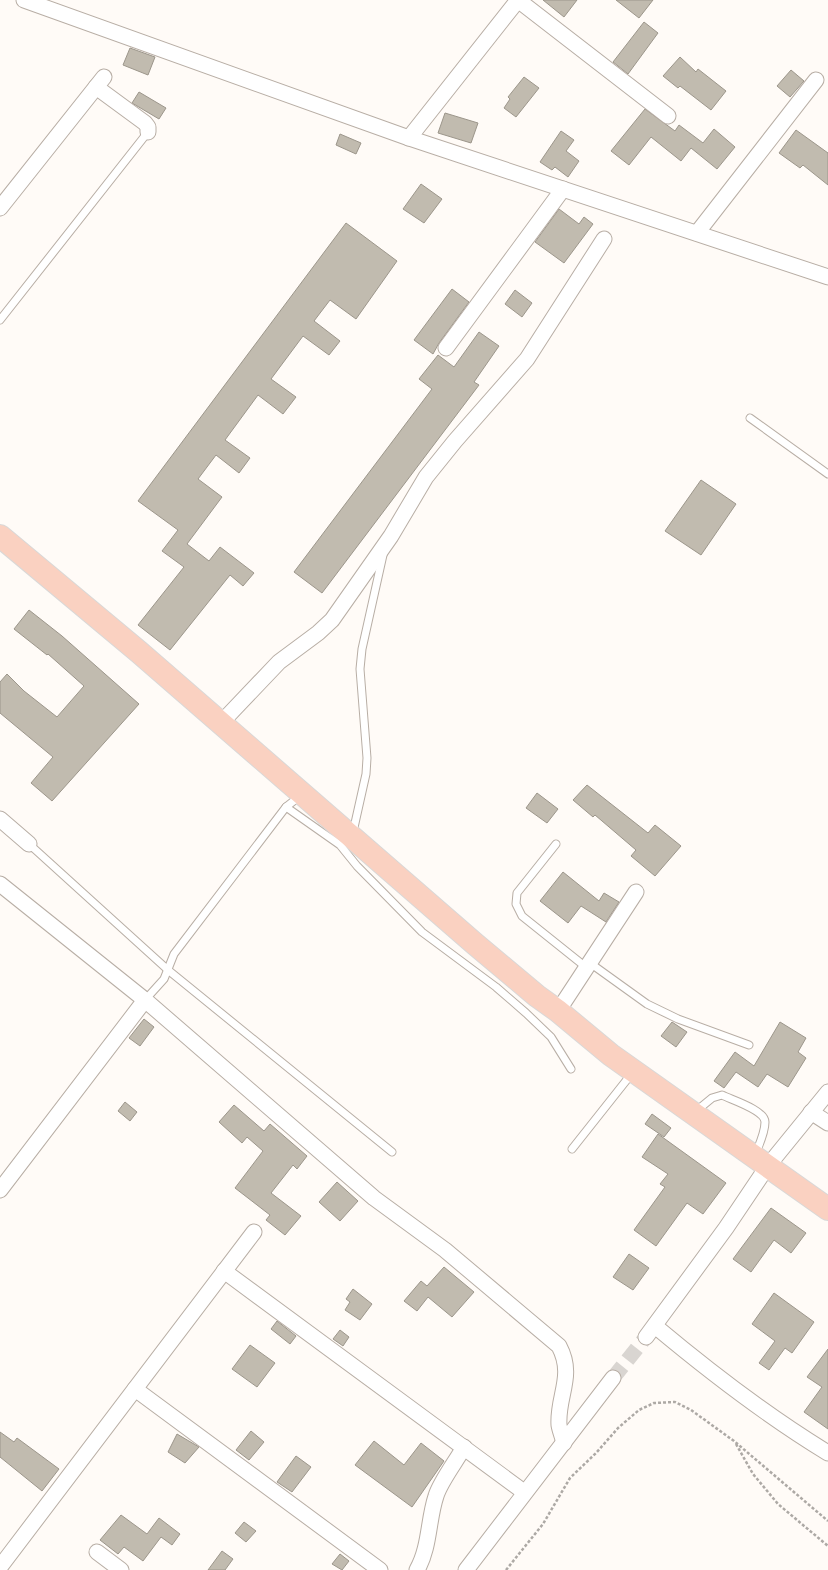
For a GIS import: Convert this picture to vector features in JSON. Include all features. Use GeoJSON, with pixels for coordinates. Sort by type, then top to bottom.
{"type":"FeatureCollection","features":[{"type":"Feature","properties":{"kind":"main road"},"geometry":{"type":"LineString","coordinates":[[0,536],[139,652],[220,724],[294,801],[352,836],[481,950],[611,1055],[760,1163],[828,1209]]}},
{"type":"Feature","properties":{"kind":"street"},"geometry":{"type":"LineString","coordinates":[[24,0],[409,138],[828,277]]}},
{"type":"Feature","properties":{"kind":"street"},"geometry":{"type":"LineString","coordinates":[[409,138],[518,0],[668,116]]}},
{"type":"Feature","properties":{"kind":"street"},"geometry":{"type":"LineString","coordinates":[[697,233],[816,80]]}},
{"type":"Feature","properties":{"kind":"street"},"geometry":{"type":"LineString","coordinates":[[0,208],[100,82],[145,123],[148,127],[148,132]]}},
{"type":"Feature","properties":{"kind":"street"},"geometry":{"type":"LineString","coordinates":[[446,348],[563,189]]}},
{"type":"Feature","properties":{"kind":"street"},"geometry":{"type":"LineString","coordinates":[[220,724],[279,662],[318,633],[332,620],[384,546],[426,477],[455,441],[527,360],[604,239]]}},
{"type":"Feature","properties":{"kind":"street"},"geometry":{"type":"LineString","coordinates":[[0,819],[29,844]]}},
{"type":"Feature","properties":{"kind":"street"},"geometry":{"type":"LineString","coordinates":[[0,884],[145,1000],[374,1198],[445,1250],[559,1346],[565,1357],[567,1372],[559,1425],[564,1444]]}},
{"type":"Feature","properties":{"kind":"street"},"geometry":{"type":"LineString","coordinates":[[558,1011],[589,966],[636,892]]}},
{"type":"Feature","properties":{"kind":"street"},"geometry":{"type":"LineString","coordinates":[[0,1190],[145,1000]]}},
{"type":"Feature","properties":{"kind":"street"},"geometry":{"type":"LineString","coordinates":[[828,1092],[811,1112],[760,1163],[726,1228],[650,1332],[793,1432],[828,1453]]}},
{"type":"Feature","properties":{"kind":"street"},"geometry":{"type":"LineString","coordinates":[[811,1112],[828,1124]]}},
{"type":"Feature","properties":{"kind":"street"},"geometry":{"type":"LineString","coordinates":[[0,1567],[254,1232]]}},
{"type":"Feature","properties":{"kind":"street"},"geometry":{"type":"LineString","coordinates":[[224,1271],[524,1492]]}},
{"type":"Feature","properties":{"kind":"street"},"geometry":{"type":"LineString","coordinates":[[466,1570],[524,1492],[564,1444],[582,1417],[613,1378]]}},
{"type":"Feature","properties":{"kind":"street"},"geometry":{"type":"LineString","coordinates":[[135,1389],[380,1570]]}},
{"type":"Feature","properties":{"kind":"street"},"geometry":{"type":"LineString","coordinates":[[417,1570],[423,1560],[427,1545],[431,1516],[437,1494],[464,1447]]}},
{"type":"Feature","properties":{"kind":"street"},"geometry":{"type":"LineString","coordinates":[[97,1552],[121,1570]]}},
{"type":"Feature","properties":{"kind":"lane"},"geometry":{"type":"LineString","coordinates":[[0,320],[148,132]]}},
{"type":"Feature","properties":{"kind":"lane"},"geometry":{"type":"LineString","coordinates":[[750,418],[828,474]]}},
{"type":"Feature","properties":{"kind":"lane"},"geometry":{"type":"LineString","coordinates":[[352,836],[366,774],[367,758],[360,669],[362,649],[384,546]]}},
{"type":"Feature","properties":{"kind":"lane"},"geometry":{"type":"LineString","coordinates":[[145,1000],[164,979],[174,954],[294,801],[340,845],[357,866],[422,932],[496,987],[535,1021],[551,1037],[571,1068]]}},
{"type":"Feature","properties":{"kind":"lane"},"geometry":{"type":"LineString","coordinates":[[29,844],[168,970],[392,1152]]}},
{"type":"Feature","properties":{"kind":"lane"},"geometry":{"type":"LineString","coordinates":[[556,844],[517,893],[516,904],[522,916],[589,966],[648,1004],[678,1019],[749,1045]]}},
{"type":"Feature","properties":{"kind":"lane"},"geometry":{"type":"LineString","coordinates":[[572,1149],[634,1071]]}},
{"type":"Feature","properties":{"kind":"lane"},"geometry":{"type":"LineString","coordinates":[[694,1114],[712,1098],[722,1095],[761,1113],[765,1120],[760,1163]]}},
{"type":"Feature","properties":{"kind":"path"},"geometry":{"type":"LineString","coordinates":[[506,1570],[543,1524],[570,1478],[596,1453],[618,1428],[639,1410],[654,1403],[675,1402],[691,1410],[734,1441],[828,1521]]}},
{"type":"Feature","properties":{"kind":"path"},"geometry":{"type":"LineString","coordinates":[[734,1441],[753,1474],[778,1504],[828,1546]]}},
{"type":"Feature","properties":{"kind":"building"},"geometry":{"type":"Polygon","coordinates":[[[543,0],[577,0],[564,17],[543,0]]]}},
{"type":"Feature","properties":{"kind":"building"},"geometry":{"type":"Polygon","coordinates":[[[616,0],[653,0],[639,18],[616,0]]]}},
{"type":"Feature","properties":{"kind":"building"},"geometry":{"type":"Polygon","coordinates":[[[644,22],[658,33],[628,74],[613,62],[644,22]]]}},
{"type":"Feature","properties":{"kind":"building"},"geometry":{"type":"Polygon","coordinates":[[[130,48],[155,57],[148,75],[123,65],[130,48]]]}},
{"type":"Feature","properties":{"kind":"building"},"geometry":{"type":"Polygon","coordinates":[[[680,57],[696,72],[698,69],[726,91],[711,110],[680,86],[678,88],[663,76],[680,57]]]}},
{"type":"Feature","properties":{"kind":"building"},"geometry":{"type":"Polygon","coordinates":[[[791,70],[804,81],[790,97],[777,86],[791,70]]]}},
{"type":"Feature","properties":{"kind":"building"},"geometry":{"type":"Polygon","coordinates":[[[524,77],[539,88],[516,117],[504,108],[510,99],[508,97],[524,77]]]}},
{"type":"Feature","properties":{"kind":"building"},"geometry":{"type":"Polygon","coordinates":[[[139,92],[166,108],[159,119],[132,103],[139,92]]]}},
{"type":"Feature","properties":{"kind":"building"},"geometry":{"type":"Polygon","coordinates":[[[645,109],[675,131],[679,125],[703,143],[714,129],[735,147],[717,169],[691,148],[681,161],[651,137],[629,165],[611,151],[645,109]]]}},
{"type":"Feature","properties":{"kind":"building"},"geometry":{"type":"Polygon","coordinates":[[[445,113],[478,123],[471,143],[438,133],[445,113]]]}},
{"type":"Feature","properties":{"kind":"building"},"geometry":{"type":"Polygon","coordinates":[[[796,130],[828,153],[828,185],[803,165],[800,168],[779,153],[796,130]]]}},
{"type":"Feature","properties":{"kind":"building"},"geometry":{"type":"Polygon","coordinates":[[[561,131],[574,140],[566,151],[579,161],[568,177],[555,167],[552,170],[540,162],[561,131]]]}},
{"type":"Feature","properties":{"kind":"building"},"geometry":{"type":"Polygon","coordinates":[[[340,134],[361,143],[356,154],[336,145],[340,134]]]}},
{"type":"Feature","properties":{"kind":"building"},"geometry":{"type":"Polygon","coordinates":[[[421,184],[442,199],[424,223],[403,209],[421,184]]]}},
{"type":"Feature","properties":{"kind":"building"},"geometry":{"type":"Polygon","coordinates":[[[559,209],[579,224],[584,217],[593,224],[564,263],[535,242],[559,209]]]}},
{"type":"Feature","properties":{"kind":"building"},"geometry":{"type":"Polygon","coordinates":[[[346,223],[397,261],[356,319],[330,300],[314,321],[340,341],[329,355],[303,336],[271,379],[296,397],[283,414],[258,395],[225,440],[250,458],[239,473],[216,455],[198,479],[222,497],[187,544],[209,561],[220,547],[254,573],[243,586],[230,575],[170,650],[138,625],[184,567],[162,551],[178,530],[138,501],[346,223]]]}},
{"type":"Feature","properties":{"kind":"building"},"geometry":{"type":"Polygon","coordinates":[[[452,289],[469,302],[439,343],[433,354],[414,340],[452,289]]]}},
{"type":"Feature","properties":{"kind":"building"},"geometry":{"type":"Polygon","coordinates":[[[515,290],[532,303],[522,317],[505,304],[515,290]]]}},
{"type":"Feature","properties":{"kind":"building"},"geometry":{"type":"Polygon","coordinates":[[[479,332],[499,346],[474,382],[479,385],[322,593],[294,572],[432,389],[419,379],[438,355],[454,367],[479,332]]]}},
{"type":"Feature","properties":{"kind":"building"},"geometry":{"type":"Polygon","coordinates":[[[701,480],[736,504],[701,555],[665,531],[701,480]]]}},
{"type":"Feature","properties":{"kind":"building"},"geometry":{"type":"Polygon","coordinates":[[[29,610],[62,636],[139,704],[52,801],[31,783],[53,757],[0,713],[0,682],[7,674],[24,691],[57,717],[84,686],[48,654],[47,655],[14,629],[29,610]]]}},
{"type":"Feature","properties":{"kind":"building"},"geometry":{"type":"Polygon","coordinates":[[[587,785],[648,833],[655,825],[681,846],[655,876],[631,856],[636,850],[595,815],[593,817],[573,800],[587,785]]]}},
{"type":"Feature","properties":{"kind":"building"},"geometry":{"type":"Polygon","coordinates":[[[537,793],[558,809],[547,823],[526,808],[537,793]]]}},
{"type":"Feature","properties":{"kind":"building"},"geometry":{"type":"Polygon","coordinates":[[[563,872],[599,901],[604,893],[619,902],[606,922],[581,906],[568,923],[540,901],[563,872]]]}},
{"type":"Feature","properties":{"kind":"building"},"geometry":{"type":"Polygon","coordinates":[[[144,1019],[154,1027],[140,1046],[129,1038],[144,1019]]]}},
{"type":"Feature","properties":{"kind":"building"},"geometry":{"type":"Polygon","coordinates":[[[672,1022],[687,1032],[676,1047],[661,1036],[672,1022]]]}},
{"type":"Feature","properties":{"kind":"building"},"geometry":{"type":"Polygon","coordinates":[[[780,1022],[806,1038],[798,1052],[806,1058],[788,1087],[767,1074],[758,1087],[736,1072],[724,1088],[714,1081],[735,1052],[754,1066],[780,1022]]]}},
{"type":"Feature","properties":{"kind":"building"},"geometry":{"type":"Polygon","coordinates":[[[125,1102],[137,1112],[130,1121],[118,1111],[125,1102]]]}},
{"type":"Feature","properties":{"kind":"building"},"geometry":{"type":"Polygon","coordinates":[[[234,1105],[264,1131],[270,1124],[307,1156],[297,1169],[293,1165],[271,1193],[301,1216],[285,1235],[266,1220],[270,1215],[235,1188],[263,1151],[247,1137],[242,1143],[219,1122],[234,1105]]]}},
{"type":"Feature","properties":{"kind":"building"},"geometry":{"type":"Polygon","coordinates":[[[652,1114],[671,1128],[664,1137],[645,1124],[652,1114]]]}},
{"type":"Feature","properties":{"kind":"building"},"geometry":{"type":"Polygon","coordinates":[[[658,1134],[726,1183],[703,1214],[687,1203],[656,1246],[634,1230],[665,1187],[660,1184],[668,1174],[642,1157],[658,1134]]]}},
{"type":"Feature","properties":{"kind":"building"},"geometry":{"type":"Polygon","coordinates":[[[337,1182],[358,1201],[340,1221],[319,1202],[337,1182]]]}},
{"type":"Feature","properties":{"kind":"building"},"geometry":{"type":"Polygon","coordinates":[[[771,1208],[806,1233],[791,1253],[774,1240],[751,1272],[733,1259],[771,1208]]]}},
{"type":"Feature","properties":{"kind":"building"},"geometry":{"type":"Polygon","coordinates":[[[629,1254],[649,1268],[633,1290],[613,1277],[629,1254]]]}},
{"type":"Feature","properties":{"kind":"building"},"geometry":{"type":"Polygon","coordinates":[[[444,1267],[474,1292],[452,1317],[428,1297],[417,1311],[404,1301],[421,1281],[427,1286],[444,1267]]]}},
{"type":"Feature","properties":{"kind":"building"},"geometry":{"type":"Polygon","coordinates":[[[353,1289],[372,1304],[360,1320],[345,1310],[350,1302],[346,1299],[353,1289]]]}},
{"type":"Feature","properties":{"kind":"building"},"geometry":{"type":"Polygon","coordinates":[[[774,1293],[814,1322],[792,1353],[785,1348],[769,1370],[759,1363],[775,1341],[752,1324],[774,1293]]]}},
{"type":"Feature","properties":{"kind":"building"},"geometry":{"type":"Polygon","coordinates":[[[277,1321],[296,1336],[290,1344],[271,1329],[277,1321]]]}},
{"type":"Feature","properties":{"kind":"building"},"geometry":{"type":"Polygon","coordinates":[[[340,1330],[349,1337],[343,1346],[333,1339],[340,1330]]]}},
{"type":"Feature","properties":{"kind":"building"},"geometry":{"type":"Polygon","coordinates":[[[250,1345],[275,1363],[257,1387],[232,1369],[250,1345]]]}},
{"type":"Feature","properties":{"kind":"building"},"geometry":{"type":"Polygon","coordinates":[[[828,1349],[828,1429],[804,1412],[822,1387],[807,1377],[828,1349]]]}},
{"type":"Feature","properties":{"kind":"building"},"geometry":{"type":"Polygon","coordinates":[[[251,1431],[264,1442],[249,1460],[236,1450],[251,1431]]]}},
{"type":"Feature","properties":{"kind":"building"},"geometry":{"type":"Polygon","coordinates":[[[0,1432],[14,1442],[17,1438],[59,1469],[42,1491],[0,1457],[0,1432]]]}},
{"type":"Feature","properties":{"kind":"building"},"geometry":{"type":"Polygon","coordinates":[[[177,1434],[199,1447],[185,1463],[168,1452],[177,1434]]]}},
{"type":"Feature","properties":{"kind":"building"},"geometry":{"type":"Polygon","coordinates":[[[374,1441],[404,1465],[421,1443],[444,1461],[412,1507],[355,1465],[374,1441]]]}},
{"type":"Feature","properties":{"kind":"building"},"geometry":{"type":"Polygon","coordinates":[[[296,1456],[311,1467],[292,1492],[277,1482],[296,1456]]]}},
{"type":"Feature","properties":{"kind":"building"},"geometry":{"type":"Polygon","coordinates":[[[121,1515],[147,1534],[159,1518],[180,1534],[172,1545],[161,1537],[143,1561],[124,1547],[118,1554],[100,1540],[121,1515]]]}},
{"type":"Feature","properties":{"kind":"building"},"geometry":{"type":"Polygon","coordinates":[[[244,1522],[256,1531],[246,1542],[235,1533],[244,1522]]]}},
{"type":"Feature","properties":{"kind":"building"},"geometry":{"type":"Polygon","coordinates":[[[222,1551],[233,1559],[225,1570],[208,1570],[222,1551]]]}},
{"type":"Feature","properties":{"kind":"building"},"geometry":{"type":"Polygon","coordinates":[[[340,1554],[349,1561],[342,1570],[332,1564],[340,1554]]]}},
{"type":"Feature","properties":{"kind":"tunnel"},"geometry":{"type":"LineString","coordinates":[[613,1378],[646,1337]]}}]}
